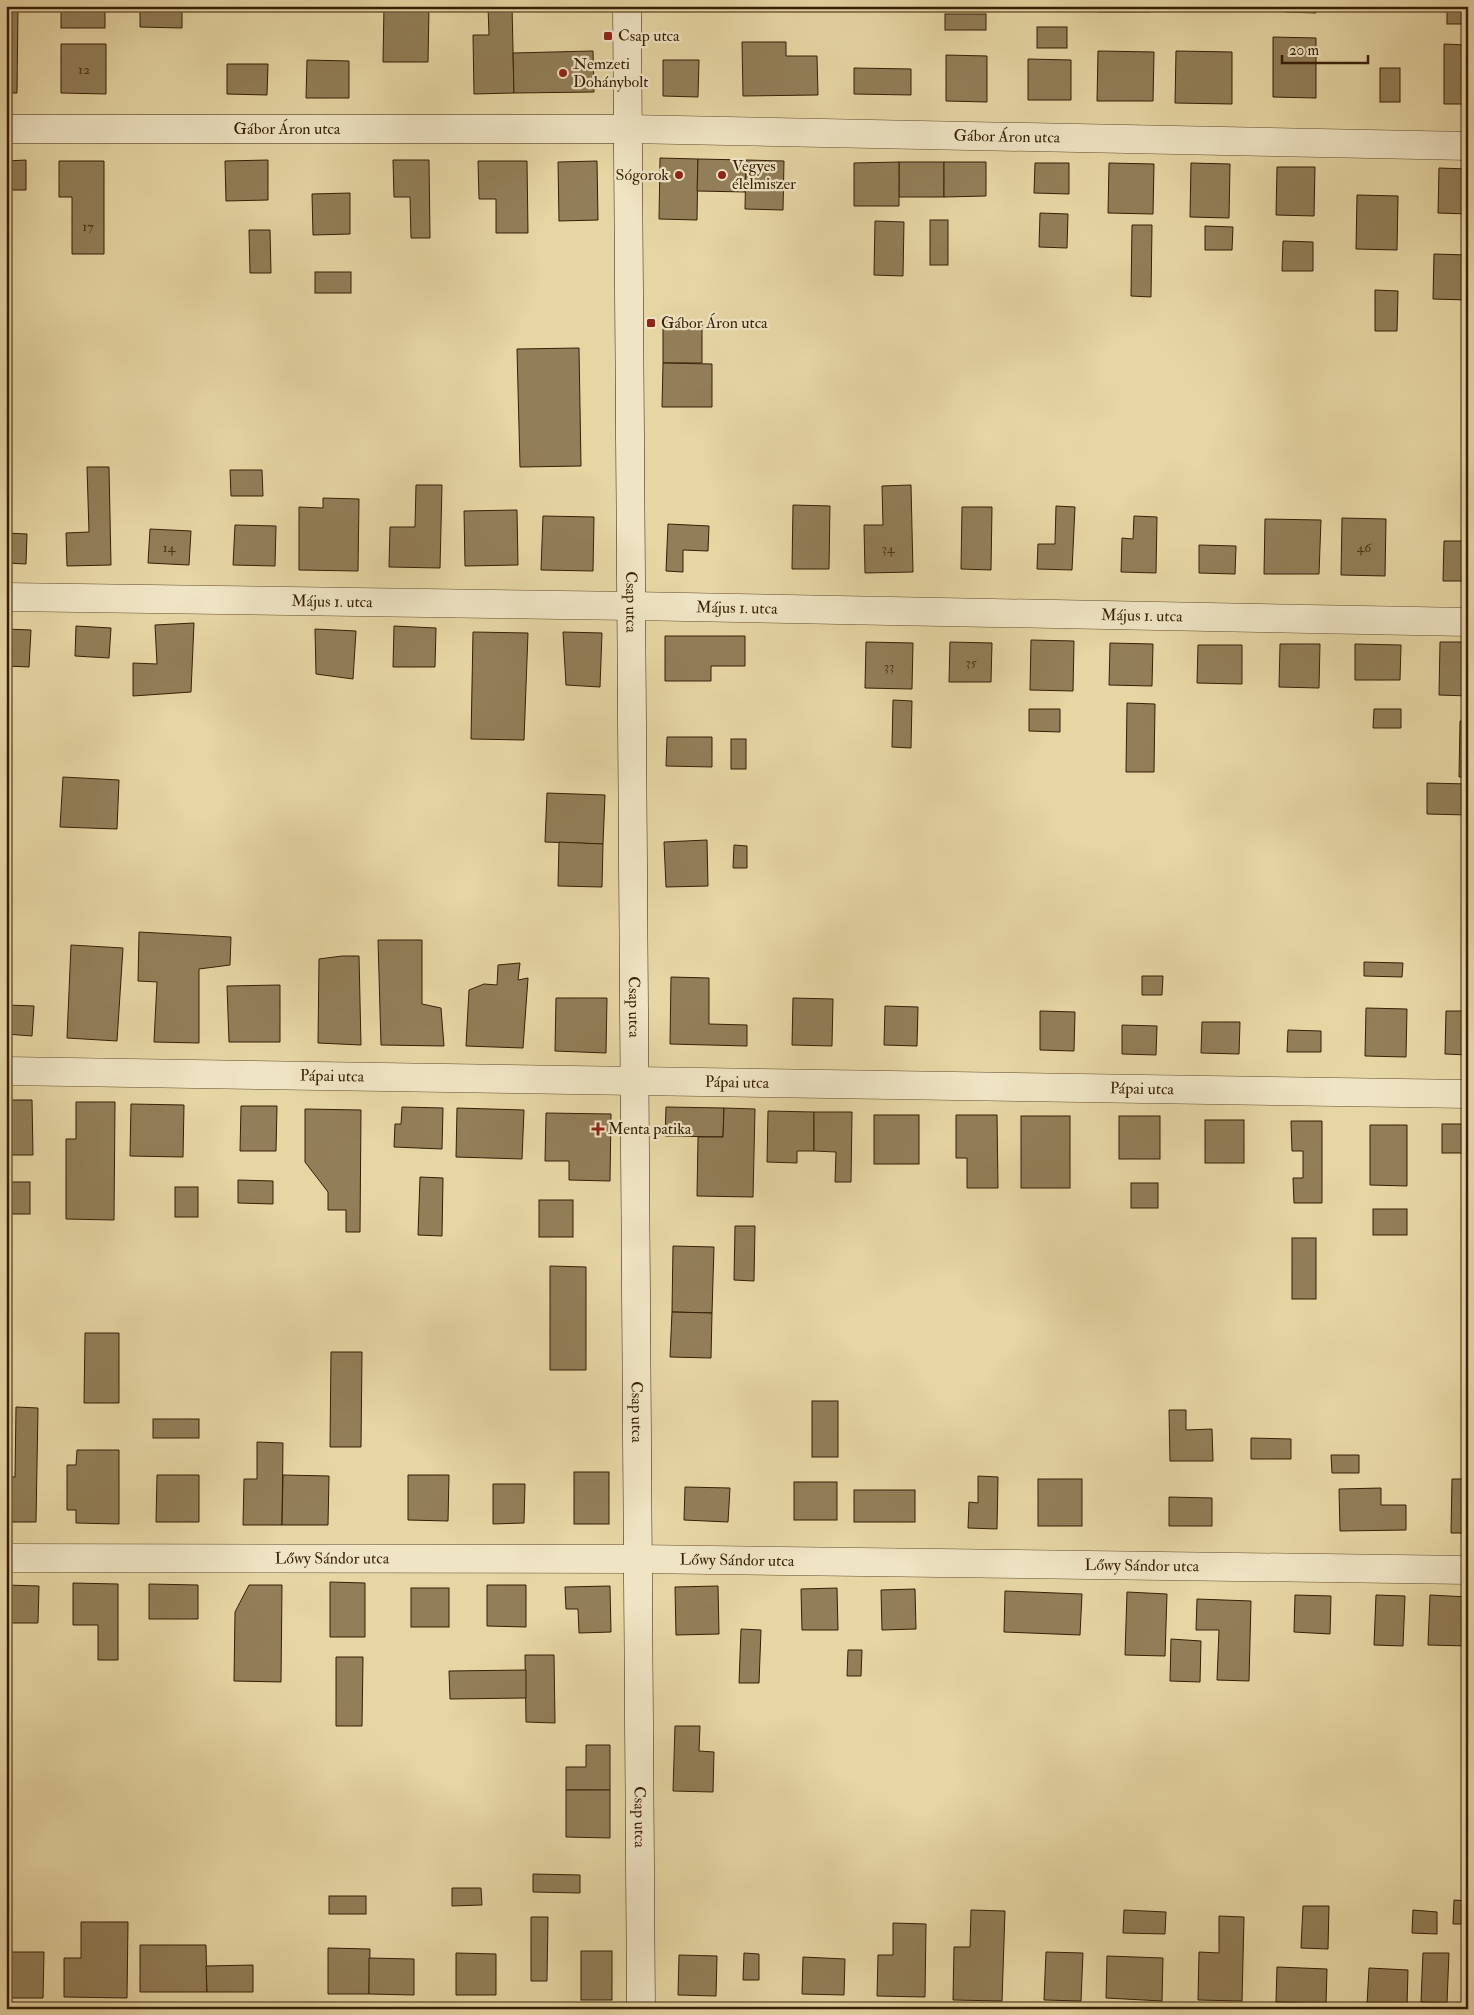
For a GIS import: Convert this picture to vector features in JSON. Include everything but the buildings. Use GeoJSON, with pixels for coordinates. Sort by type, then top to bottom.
{"type":"FeatureCollection","features":[{"type":"Feature","properties":{"kind":"street","name":"Csap utca"},"geometry":{"type":"LineString","coordinates":[[627,6],[641,2009]]}},
{"type":"Feature","properties":{"kind":"street","name":"Gábor Áron utca"},"geometry":{"type":"LineString","coordinates":[[6,130],[628,129],[1468,146]]}},
{"type":"Feature","properties":{"kind":"street","name":"Május 1. utca"},"geometry":{"type":"LineString","coordinates":[[6,598],[632,606],[1468,622]]}},
{"type":"Feature","properties":{"kind":"street","name":"Pápai utca"},"geometry":{"type":"LineString","coordinates":[[6,1071],[636,1083],[1468,1094]]}},
{"type":"Feature","properties":{"kind":"street","name":"Lőwy Sándor utca"},"geometry":{"type":"LineString","coordinates":[[6,1558],[638,1559],[1468,1570]]}},
{"type":"Feature","properties":{"kind":"place","name":"Csap utca"},"geometry":{"type":"Point","coordinates":[608,36]}},
{"type":"Feature","properties":{"kind":"place","name":"Nemzeti Dohánybolt"},"geometry":{"type":"Point","coordinates":[563,73]}},
{"type":"Feature","properties":{"kind":"place","name":"Sógorok"},"geometry":{"type":"Point","coordinates":[679,175]}},
{"type":"Feature","properties":{"kind":"place","name":"Vegyes élelmiszer"},"geometry":{"type":"Point","coordinates":[722,175]}},
{"type":"Feature","properties":{"kind":"place","name":"Gábor Áron utca"},"geometry":{"type":"Point","coordinates":[651,323]}},
{"type":"Feature","properties":{"kind":"place","name":"Menta patika"},"geometry":{"type":"Point","coordinates":[598,1129]}}]}
